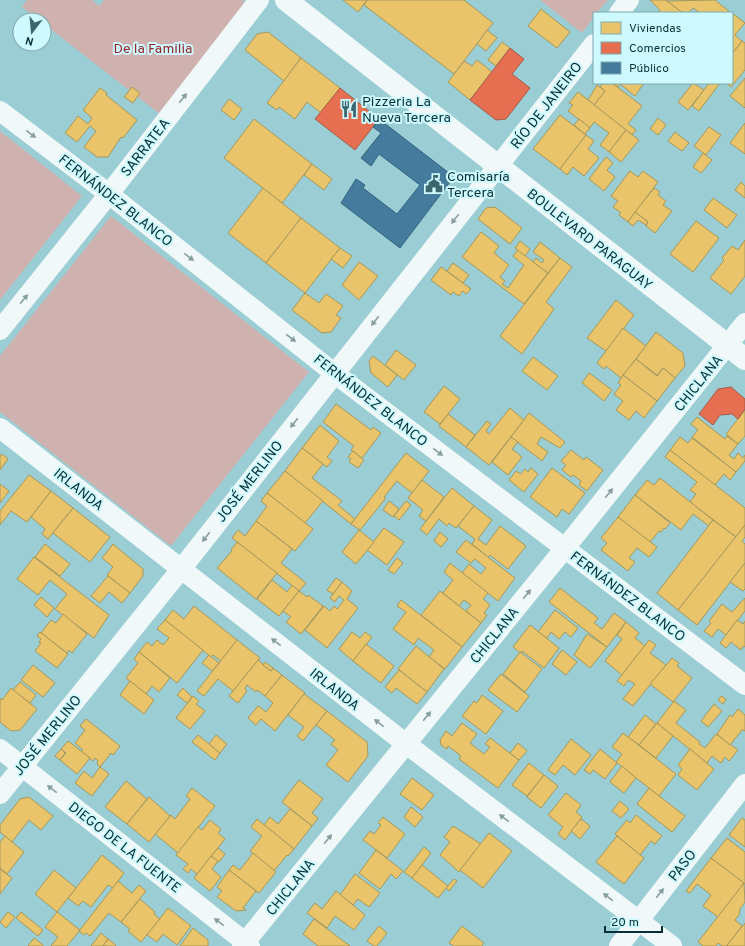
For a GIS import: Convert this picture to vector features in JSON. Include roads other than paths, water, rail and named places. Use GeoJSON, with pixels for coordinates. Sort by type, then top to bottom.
{"type":"FeatureCollection","features":[{"type":"Feature","properties":{"kind":"main road","name":"BOULEVARD PARAGUAY"},"geometry":{"type":"LineString","coordinates":[[286,0],[497,167],[745,359]]}},
{"type":"Feature","properties":{"kind":"street","name":"SARRATEA"},"geometry":{"type":"LineString","coordinates":[[0,330],[109,194],[259,0]]}},
{"type":"Feature","properties":{"kind":"street"},"geometry":{"type":"LineString","coordinates":[[620,12],[629,0]]}},
{"type":"Feature","properties":{"kind":"street","name":"RÍO DE JANEIRO"},"geometry":{"type":"LineString","coordinates":[[497,167],[593,45]]}},
{"type":"Feature","properties":{"kind":"street","name":"FERNÁNDEZ BLANCO"},"geometry":{"type":"LineString","coordinates":[[0,110],[334,372],[745,685]]}},
{"type":"Feature","properties":{"kind":"street","name":"JOSÉ MERLINO"},"geometry":{"type":"LineString","coordinates":[[0,794],[182,568],[334,372],[497,167]]}},
{"type":"Feature","properties":{"kind":"street","name":"CHICLANA"},"geometry":{"type":"LineString","coordinates":[[246,945],[405,743],[565,548],[745,323]]}},
{"type":"Feature","properties":{"kind":"street","name":"IRLANDA"},"geometry":{"type":"LineString","coordinates":[[0,428],[182,568],[405,743],[672,946]]}},
{"type":"Feature","properties":{"kind":"street","name":"DIEGO DE LA FUENTE"},"geometry":{"type":"LineString","coordinates":[[0,749],[246,945]]}},
{"type":"Feature","properties":{"kind":"street","name":"PASO"},"geometry":{"type":"LineString","coordinates":[[618,946],[745,784]]}},
{"type":"Feature","properties":{"kind":"place","name":"Pizzeria La Nueva Tercera"},"geometry":{"type":"Point","coordinates":[349,109]}},
{"type":"Feature","properties":{"kind":"place","name":"Comisaría Tercera"},"geometry":{"type":"Point","coordinates":[434,184]}},
{"type":"Feature","properties":{"kind":"park label","name":"De la Familia"},"geometry":{"type":"Point","coordinates":[153,48]}}]}
